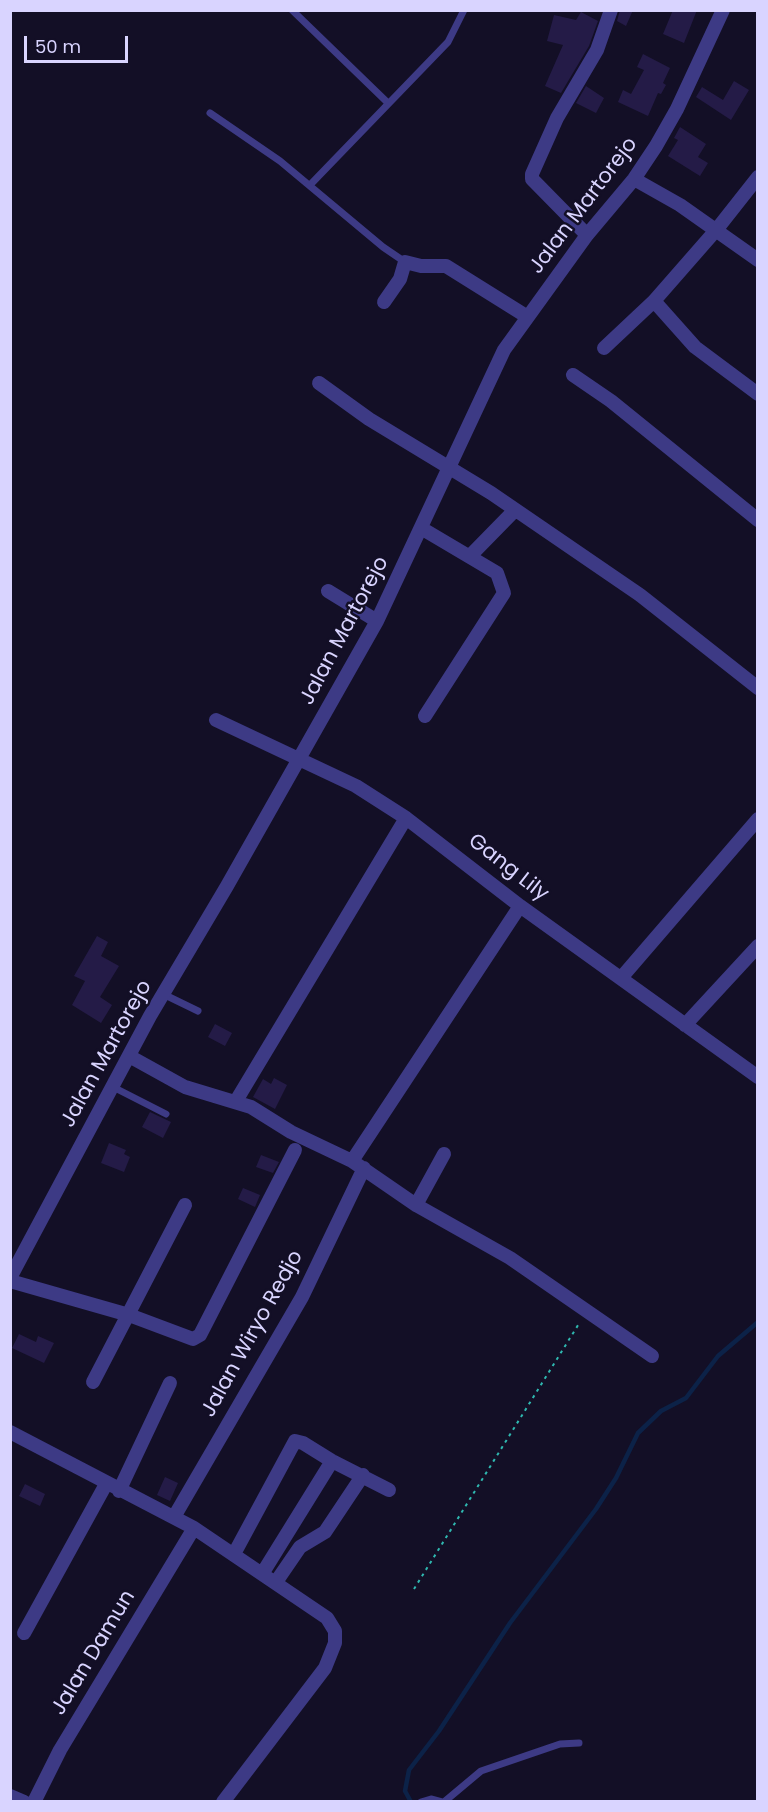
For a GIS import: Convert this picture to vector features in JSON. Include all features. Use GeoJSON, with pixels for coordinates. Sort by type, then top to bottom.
{"type":"FeatureCollection","features":[{"type":"Feature","properties":{"kind":"street"},"geometry":{"type":"LineString","coordinates":[[587,236],[532,179],[532,174],[557,118],[597,50],[611,10]]}},
{"type":"Feature","properties":{"kind":"street","name":"Jalan Martorejo"},"geometry":{"type":"LineString","coordinates":[[10,1279],[163,994],[377,621],[499,359],[526,316],[634,179],[677,109],[723,10]]}},
{"type":"Feature","properties":{"kind":"street"},"geometry":{"type":"LineString","coordinates":[[604,348],[654,301],[752,194],[758,177]]}},
{"type":"Feature","properties":{"kind":"street"},"geometry":{"type":"LineString","coordinates":[[634,179],[680,204],[758,260]]}},
{"type":"Feature","properties":{"kind":"street"},"geometry":{"type":"LineString","coordinates":[[384,302],[400,279],[405,262],[422,266],[451,267],[526,316]]}},
{"type":"Feature","properties":{"kind":"street"},"geometry":{"type":"LineString","coordinates":[[654,301],[694,347],[758,394]]}},
{"type":"Feature","properties":{"kind":"street"},"geometry":{"type":"LineString","coordinates":[[573,375],[611,401],[758,520]]}},
{"type":"Feature","properties":{"kind":"street"},"geometry":{"type":"LineString","coordinates":[[319,383],[369,419],[450,466],[640,595],[758,688]]}},
{"type":"Feature","properties":{"kind":"street"},"geometry":{"type":"LineString","coordinates":[[470,556],[515,510]]}},
{"type":"Feature","properties":{"kind":"street"},"geometry":{"type":"LineString","coordinates":[[421,528],[497,573],[504,593],[425,716]]}},
{"type":"Feature","properties":{"kind":"street"},"geometry":{"type":"LineString","coordinates":[[328,591],[377,621]]}},
{"type":"Feature","properties":{"kind":"street","name":"Gang Lily"},"geometry":{"type":"LineString","coordinates":[[216,720],[356,786],[406,818],[520,906],[758,1077]]}},
{"type":"Feature","properties":{"kind":"street"},"geometry":{"type":"LineString","coordinates":[[236,1101],[406,818]]}},
{"type":"Feature","properties":{"kind":"street"},"geometry":{"type":"LineString","coordinates":[[621,978],[758,819]]}},
{"type":"Feature","properties":{"kind":"street","name":"Jalan Wiryo Redjo"},"geometry":{"type":"LineString","coordinates":[[174,1517],[302,1298],[358,1164],[520,906]]}},
{"type":"Feature","properties":{"kind":"street"},"geometry":{"type":"LineString","coordinates":[[685,1025],[758,946]]}},
{"type":"Feature","properties":{"kind":"street"},"geometry":{"type":"LineString","coordinates":[[129,1056],[185,1087],[236,1101],[358,1164],[416,1205],[484,1242],[588,1310],[652,1356]]}},
{"type":"Feature","properties":{"kind":"street"},"geometry":{"type":"LineString","coordinates":[[10,1279],[129,1315],[188,1339],[198,1337],[295,1150]]}},
{"type":"Feature","properties":{"kind":"street"},"geometry":{"type":"LineString","coordinates":[[416,1205],[444,1154]]}},
{"type":"Feature","properties":{"kind":"street"},"geometry":{"type":"LineString","coordinates":[[93,1382],[185,1205]]}},
{"type":"Feature","properties":{"kind":"street"},"geometry":{"type":"LineString","coordinates":[[119,1491],[170,1383]]}},
{"type":"Feature","properties":{"kind":"street"},"geometry":{"type":"LineString","coordinates":[[10,1432],[119,1491],[194,1528],[327,1618],[335,1631],[335,1643],[325,1668],[223,1802]]}},
{"type":"Feature","properties":{"kind":"street"},"geometry":{"type":"LineString","coordinates":[[234,1554],[291,1444],[298,1441],[389,1490]]}},
{"type":"Feature","properties":{"kind":"street"},"geometry":{"type":"LineString","coordinates":[[262,1574],[332,1461]]}},
{"type":"Feature","properties":{"kind":"street"},"geometry":{"type":"LineString","coordinates":[[276,1582],[300,1547],[325,1532],[363,1475]]}},
{"type":"Feature","properties":{"kind":"street"},"geometry":{"type":"LineString","coordinates":[[24,1633],[106,1484]]}},
{"type":"Feature","properties":{"kind":"street","name":"Jalan Damun"},"geometry":{"type":"LineString","coordinates":[[34,1802],[60,1750],[194,1528]]}},
{"type":"Feature","properties":{"kind":"street"},"geometry":{"type":"LineString","coordinates":[[10,1797],[24,1802]]}},
{"type":"Feature","properties":{"kind":"lane"},"geometry":{"type":"LineString","coordinates":[[292,10],[388,103]]}},
{"type":"Feature","properties":{"kind":"lane"},"geometry":{"type":"LineString","coordinates":[[310,185],[448,42],[464,10]]}},
{"type":"Feature","properties":{"kind":"lane"},"geometry":{"type":"LineString","coordinates":[[210,113],[280,161],[383,247],[405,262]]}},
{"type":"Feature","properties":{"kind":"lane"},"geometry":{"type":"LineString","coordinates":[[163,994],[198,1011]]}},
{"type":"Feature","properties":{"kind":"lane"},"geometry":{"type":"LineString","coordinates":[[113,1087],[166,1114]]}},
{"type":"Feature","properties":{"kind":"lane"},"geometry":{"type":"LineString","coordinates":[[420,1802],[431,1799],[443,1802],[482,1771],[560,1744],[579,1743]]}},
{"type":"Feature","properties":{"kind":"path"},"geometry":{"type":"LineString","coordinates":[[414,1589],[588,1310]]}},
{"type":"Feature","properties":{"kind":"building"},"geometry":{"type":"Polygon","coordinates":[[[620,10],[633,10],[626,26],[617,21],[620,10]]]}},
{"type":"Feature","properties":{"kind":"building"},"geometry":{"type":"Polygon","coordinates":[[[673,10],[697,10],[684,43],[663,34],[673,10]]]}},
{"type":"Feature","properties":{"kind":"building"},"geometry":{"type":"Polygon","coordinates":[[[581,12],[598,21],[589,46],[561,93],[545,86],[563,45],[547,41],[554,15],[576,20],[581,12]]]}},
{"type":"Feature","properties":{"kind":"building"},"geometry":{"type":"Polygon","coordinates":[[[643,54],[670,68],[663,83],[666,85],[661,94],[658,93],[648,116],[618,102],[623,90],[631,94],[644,70],[637,67],[643,54]]]}},
{"type":"Feature","properties":{"kind":"building"},"geometry":{"type":"Polygon","coordinates":[[[734,81],[749,90],[731,120],[696,97],[702,87],[723,100],[734,81]]]}},
{"type":"Feature","properties":{"kind":"building"},"geometry":{"type":"Polygon","coordinates":[[[586,86],[604,98],[596,113],[576,103],[586,86]]]}},
{"type":"Feature","properties":{"kind":"building"},"geometry":{"type":"Polygon","coordinates":[[[680,127],[706,144],[698,157],[708,163],[700,176],[668,156],[678,140],[674,138],[680,127]]]}},
{"type":"Feature","properties":{"kind":"building"},"geometry":{"type":"Polygon","coordinates":[[[97,936],[108,942],[101,956],[119,966],[100,997],[112,1005],[101,1023],[72,1005],[85,981],[74,976],[97,936]]]}},
{"type":"Feature","properties":{"kind":"building"},"geometry":{"type":"Polygon","coordinates":[[[215,1024],[232,1033],[225,1046],[208,1037],[215,1024]]]}},
{"type":"Feature","properties":{"kind":"building"},"geometry":{"type":"Polygon","coordinates":[[[274,1078],[287,1085],[275,1109],[253,1097],[263,1079],[271,1084],[274,1078]]]}},
{"type":"Feature","properties":{"kind":"building"},"geometry":{"type":"Polygon","coordinates":[[[150,1112],[171,1122],[163,1138],[142,1127],[150,1112]]]}},
{"type":"Feature","properties":{"kind":"building"},"geometry":{"type":"Polygon","coordinates":[[[109,1143],[126,1150],[124,1154],[130,1157],[124,1172],[101,1163],[109,1143]]]}},
{"type":"Feature","properties":{"kind":"building"},"geometry":{"type":"Polygon","coordinates":[[[261,1155],[279,1162],[273,1173],[256,1167],[261,1155]]]}},
{"type":"Feature","properties":{"kind":"building"},"geometry":{"type":"Polygon","coordinates":[[[243,1188],[260,1195],[255,1207],[238,1199],[243,1188]]]}},
{"type":"Feature","properties":{"kind":"building"},"geometry":{"type":"Polygon","coordinates":[[[19,1334],[36,1342],[38,1336],[54,1343],[44,1363],[12,1348],[19,1334]]]}},
{"type":"Feature","properties":{"kind":"building"},"geometry":{"type":"Polygon","coordinates":[[[165,1477],[178,1483],[170,1501],[157,1495],[165,1477]]]}},
{"type":"Feature","properties":{"kind":"building"},"geometry":{"type":"Polygon","coordinates":[[[25,1484],[45,1494],[40,1506],[19,1496],[25,1484]]]}},
{"type":"Feature","properties":{"kind":"waterway"},"geometry":{"type":"LineString","coordinates":[[411,1802],[405,1791],[409,1770],[439,1731],[510,1623],[596,1509],[616,1478],[638,1433],[661,1411],[686,1398],[718,1356],[758,1322]]}}]}
